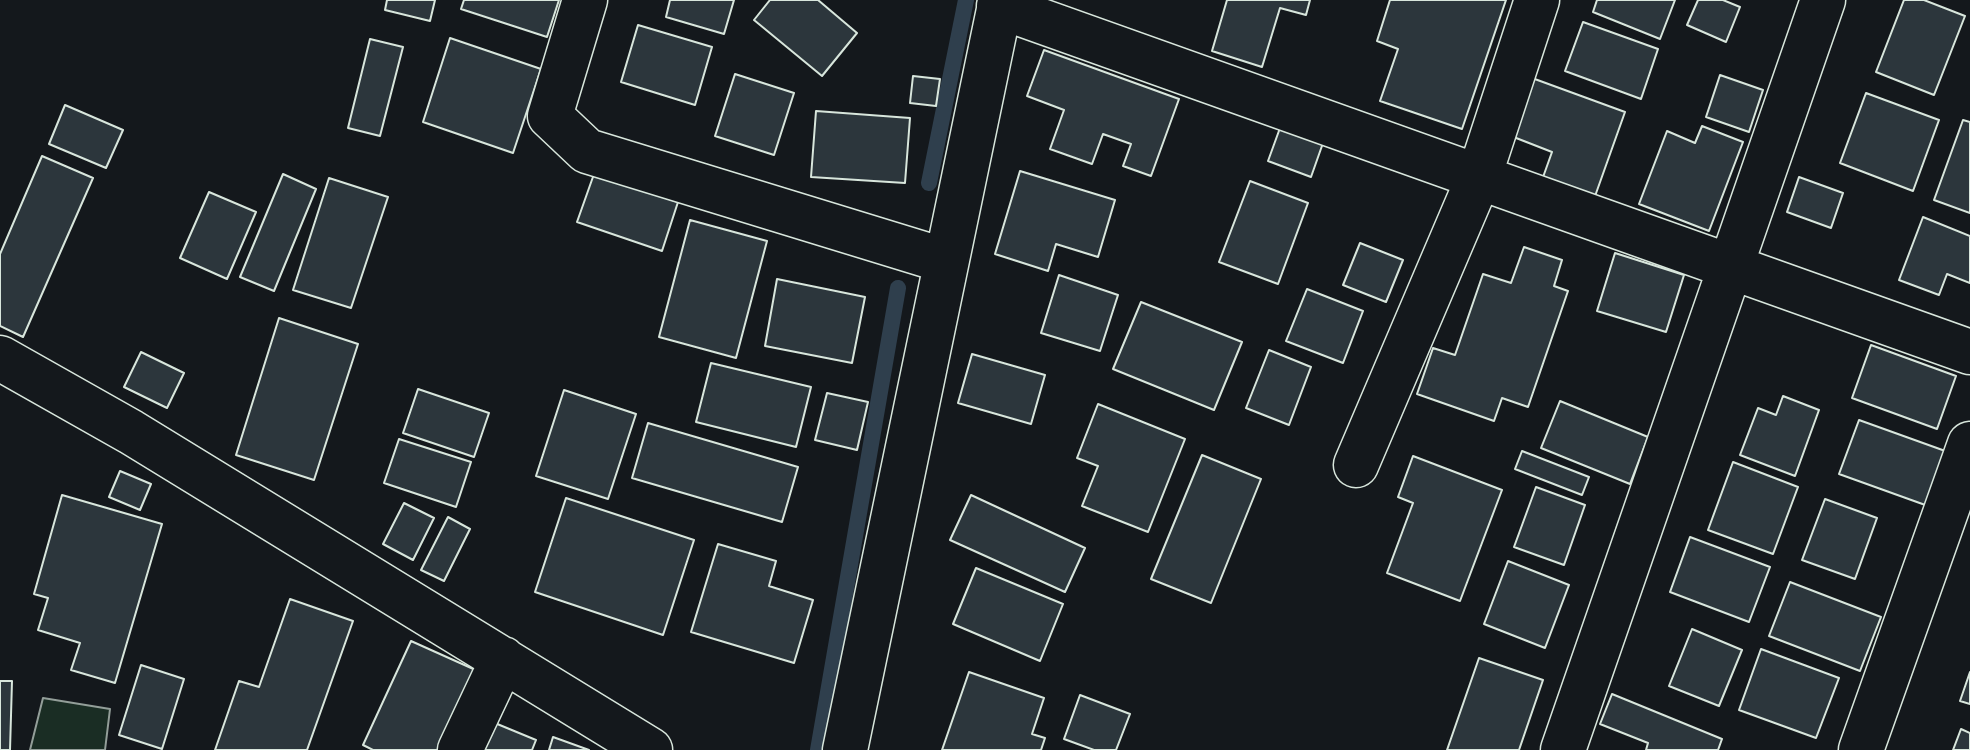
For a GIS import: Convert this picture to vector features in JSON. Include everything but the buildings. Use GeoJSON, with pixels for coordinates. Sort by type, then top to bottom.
{"type":"FeatureCollection","features":[{"type":"Feature","properties":{"kind":"street"},"geometry":{"type":"LineString","coordinates":[[585,0],[550,116],[587,151],[946,261]]}},
{"type":"Feature","properties":{"kind":"street"},"geometry":{"type":"LineString","coordinates":[[1356,465],[1479,177],[1537,0]]}},
{"type":"Feature","properties":{"kind":"street"},"geometry":{"type":"LineString","coordinates":[[1563,750],[1823,0]]}},
{"type":"Feature","properties":{"kind":"street"},"geometry":{"type":"LineString","coordinates":[[845,750],[1000,3],[1970,352]]}},
{"type":"Feature","properties":{"kind":"street"},"geometry":{"type":"LineString","coordinates":[[0,358],[131,432],[650,750]]}},
{"type":"Feature","properties":{"kind":"street"},"geometry":{"type":"LineString","coordinates":[[1861,750],[1970,444]]}},
{"type":"Feature","properties":{"kind":"street"},"geometry":{"type":"LineString","coordinates":[[460,750],[503,659]]}},
{"type":"Feature","properties":{"kind":"green space"},"geometry":{"type":"Polygon","coordinates":[[[43,698],[110,709],[105,750],[30,750],[43,698]]]}},
{"type":"Feature","properties":{"kind":"waterway"},"geometry":{"type":"LineString","coordinates":[[929,183],[966,0]]}},
{"type":"Feature","properties":{"kind":"waterway"},"geometry":{"type":"LineString","coordinates":[[818,750],[898,288]]}}]}
